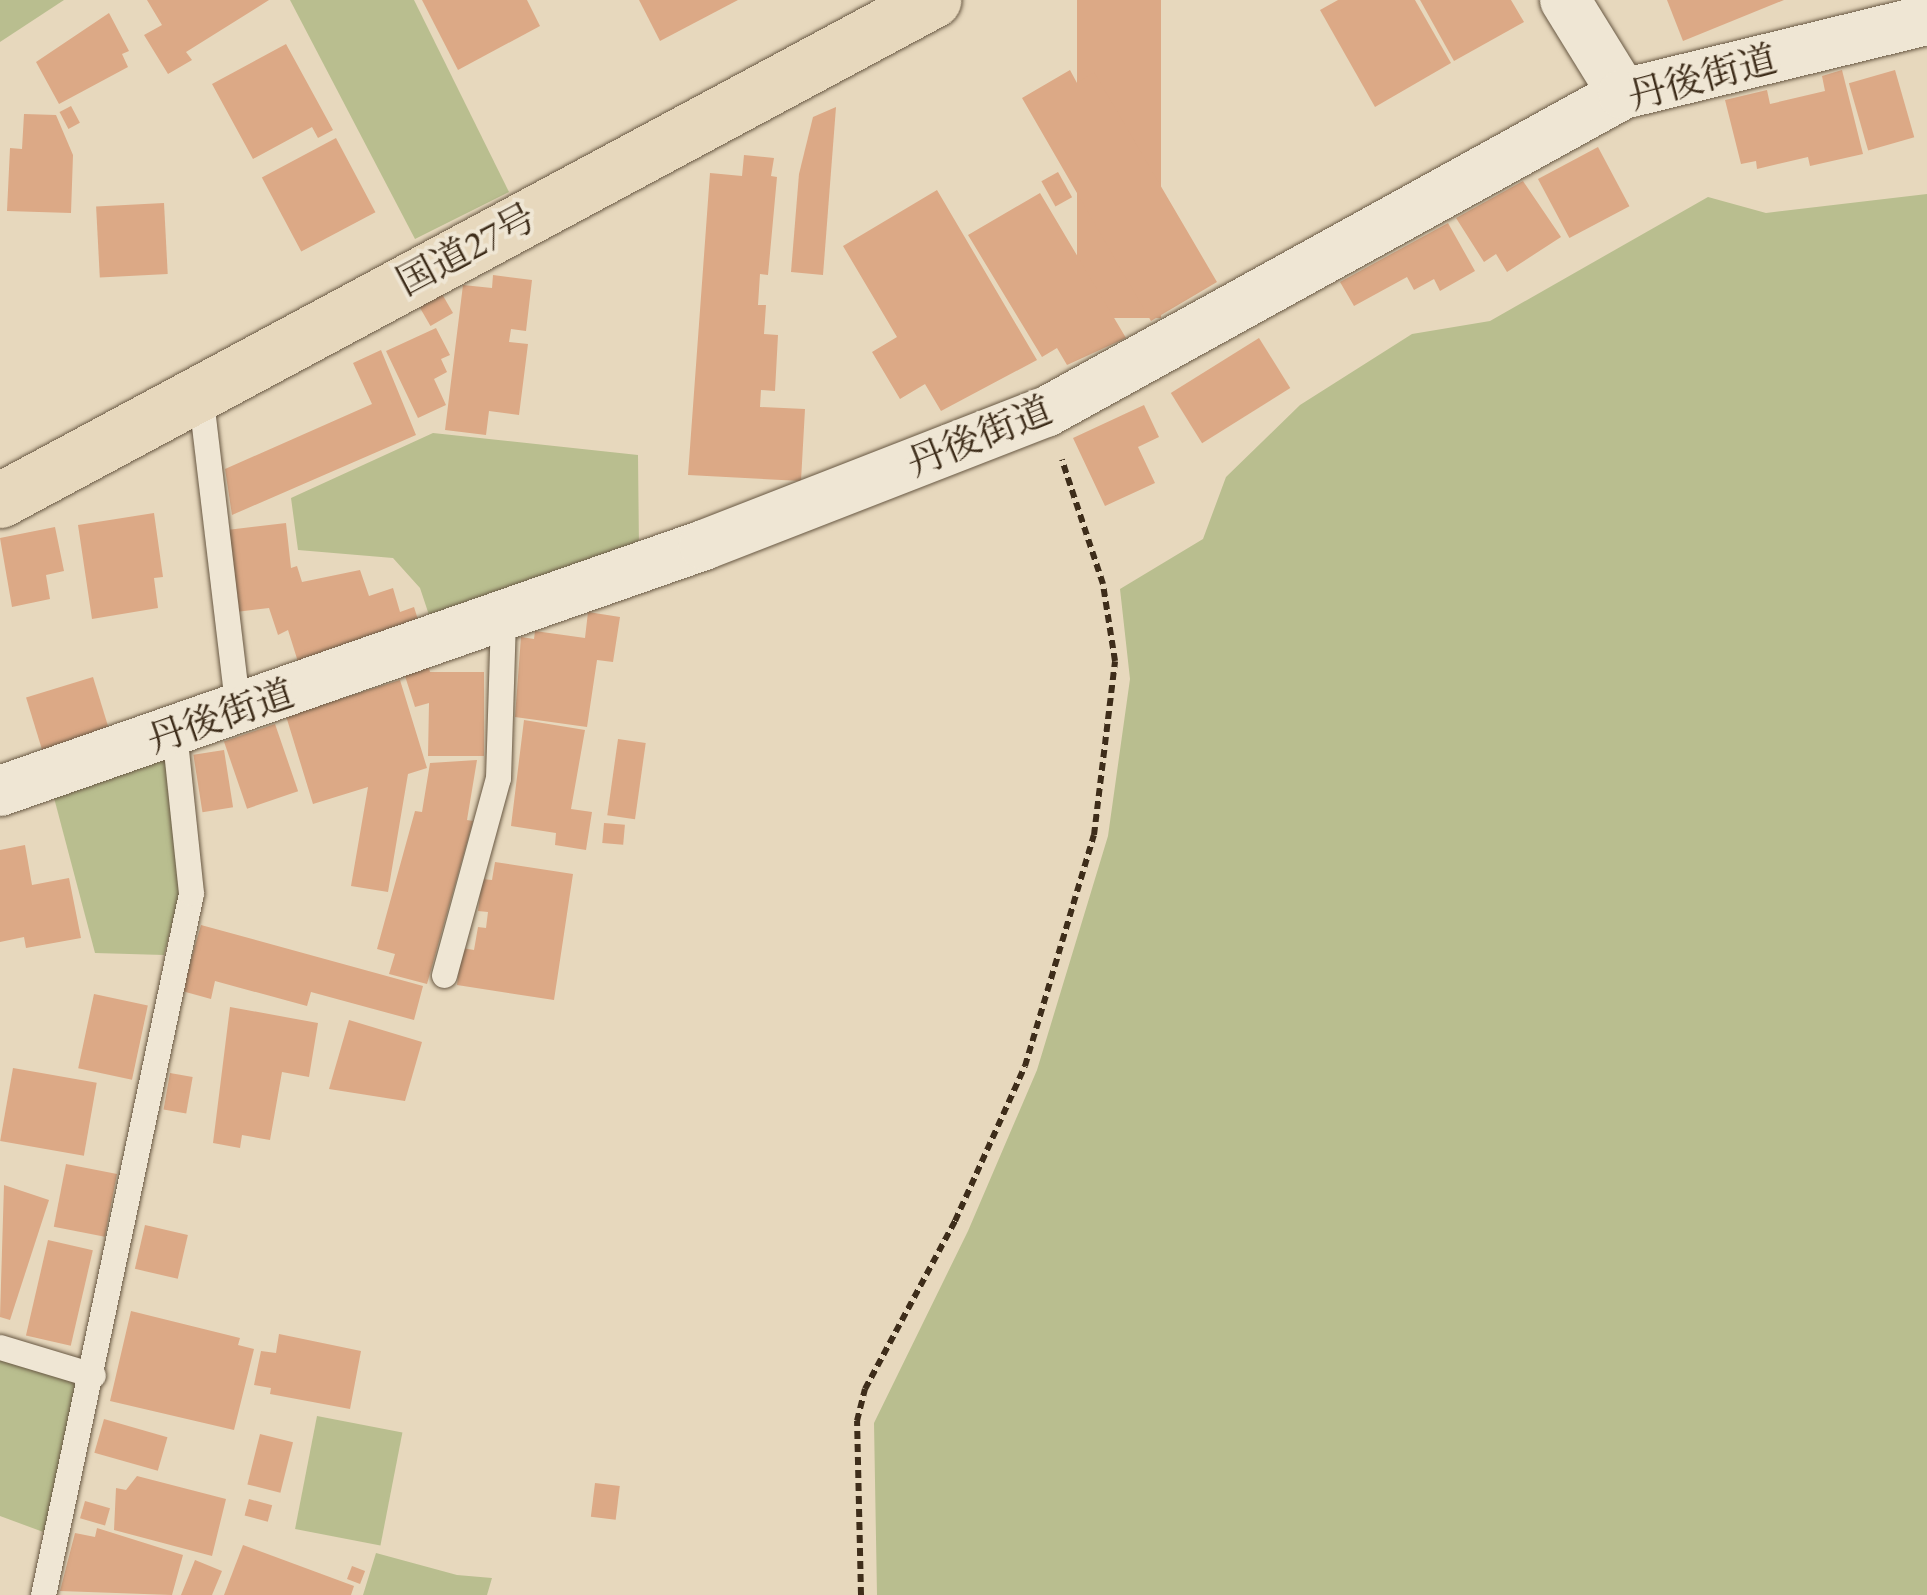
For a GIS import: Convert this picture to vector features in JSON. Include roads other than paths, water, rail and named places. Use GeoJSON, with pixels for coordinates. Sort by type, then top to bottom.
{"type":"FeatureCollection","features":[{"type":"Feature","properties":{"kind":"highway","name":"国道27号"},"geometry":{"type":"LineString","coordinates":[[0,500],[934,0]]}},
{"type":"Feature","properties":{"kind":"street"},"geometry":{"type":"LineString","coordinates":[[1566,0],[1623,94]]}},
{"type":"Feature","properties":{"kind":"street","name":"丹後街道"},"geometry":{"type":"LineString","coordinates":[[0,791],[503,616],[1046,412],[1623,94],[1927,20]]}},
{"type":"Feature","properties":{"kind":"lane"},"geometry":{"type":"LineString","coordinates":[[200,390],[238,710]]}},
{"type":"Feature","properties":{"kind":"lane"},"geometry":{"type":"LineString","coordinates":[[444,975],[498,778],[503,616]]}},
{"type":"Feature","properties":{"kind":"lane"},"geometry":{"type":"LineString","coordinates":[[43,1595],[93,1376],[191,893],[174,732]]}},
{"type":"Feature","properties":{"kind":"lane"},"geometry":{"type":"LineString","coordinates":[[0,1347],[93,1376]]}}]}
